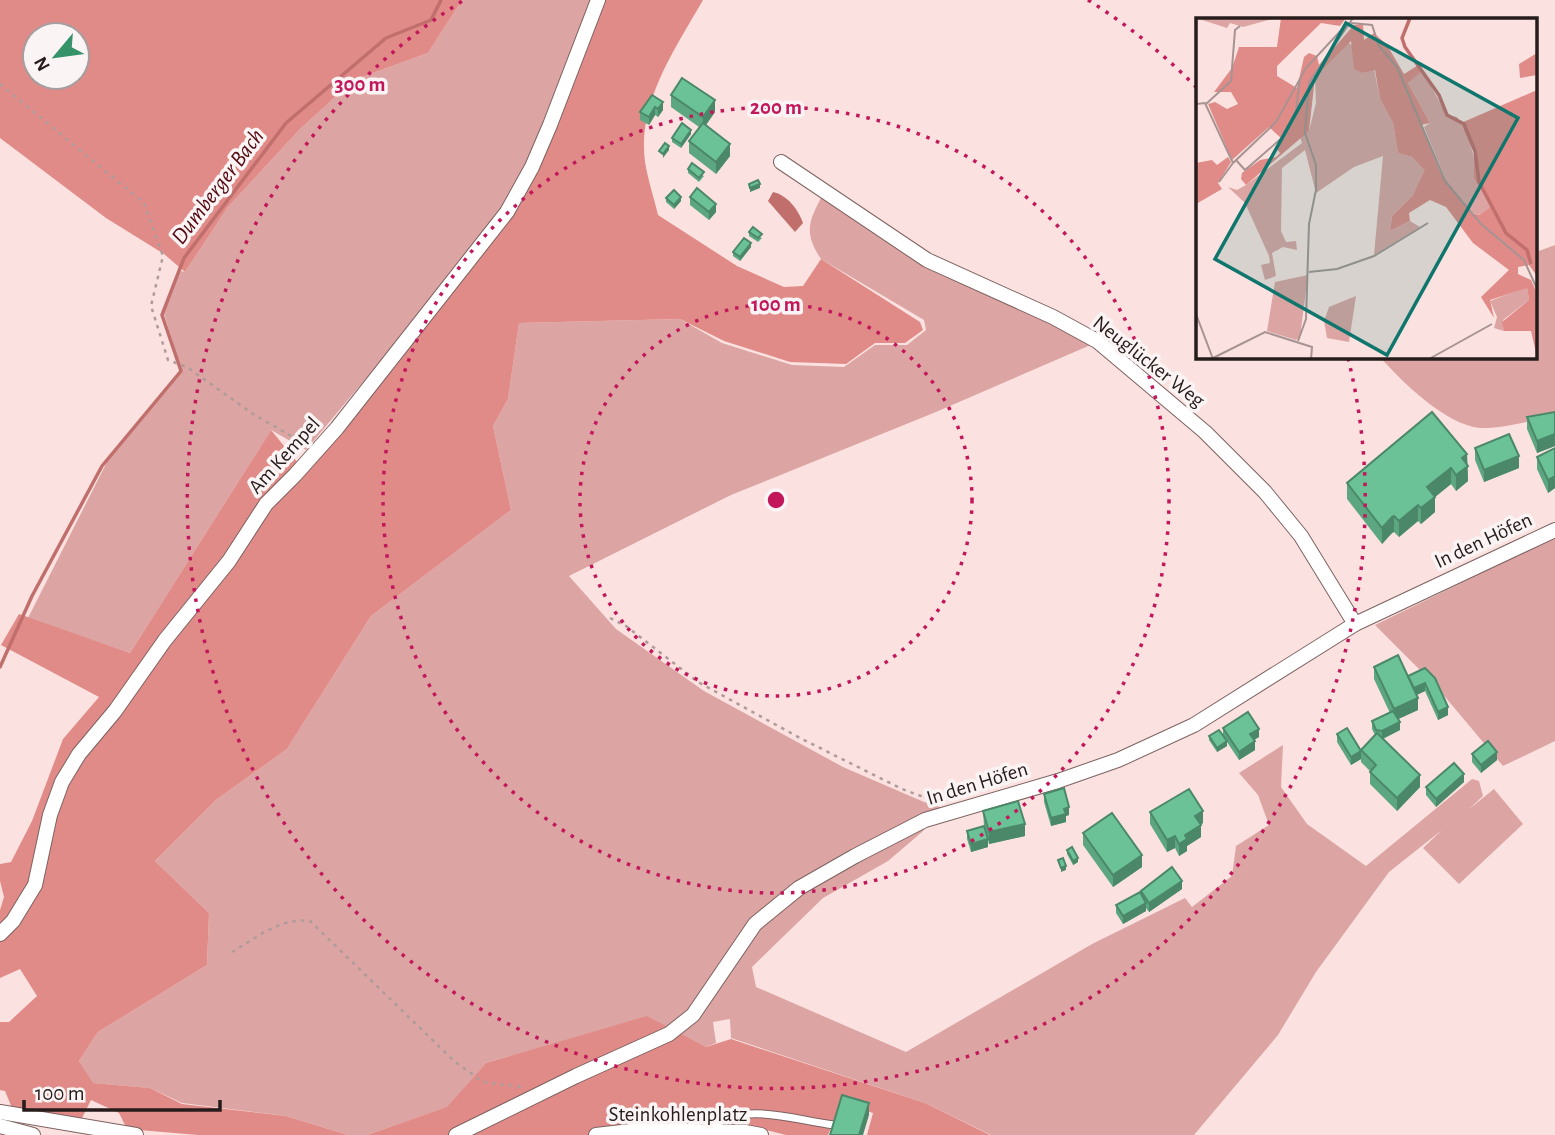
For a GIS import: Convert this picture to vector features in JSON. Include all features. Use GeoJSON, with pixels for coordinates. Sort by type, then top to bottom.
{"type":"FeatureCollection","features":[{"type":"Feature","properties":{"kind":"street","name":"Am Kempel"},"geometry":{"type":"LineString","coordinates":[[0,934],[13,920],[35,885],[50,815],[62,782],[79,754],[229,561],[266,504],[337,428],[507,212],[532,167],[598,0]]}},
{"type":"Feature","properties":{"kind":"street","name":"Neuglücker Weg"},"geometry":{"type":"LineString","coordinates":[[781,162],[927,260],[1053,317],[1097,341],[1205,432],[1265,492],[1301,536],[1355,624]]}},
{"type":"Feature","properties":{"kind":"street","name":"In den Höfen"},"geometry":{"type":"LineString","coordinates":[[456,1135],[567,1080],[669,1034],[693,1015],[755,924],[799,888],[925,820],[1058,781],[1118,760],[1194,725],[1355,624],[1555,530]]}},
{"type":"Feature","properties":{"kind":"street"},"geometry":{"type":"LineString","coordinates":[[0,1112],[136,1135]]}},
{"type":"Feature","properties":{"kind":"street"},"geometry":{"type":"LineString","coordinates":[[0,1126],[33,1135]]}},
{"type":"Feature","properties":{"kind":"street","name":"Steinkohlenplatz"},"geometry":{"type":"LineString","coordinates":[[596,1135],[639,1130],[745,1132],[761,1135]]}},
{"type":"Feature","properties":{"kind":"lane"},"geometry":{"type":"LineString","coordinates":[[704,1132],[721,1120],[767,1112],[834,1125]]}},
{"type":"Feature","properties":{"kind":"path"},"geometry":{"type":"LineString","coordinates":[[0,84],[144,204],[163,256],[151,306],[168,360],[187,367],[253,414],[316,451]]}},
{"type":"Feature","properties":{"kind":"path"},"geometry":{"type":"LineString","coordinates":[[610,618],[626,626],[698,682],[800,738],[902,789],[921,796],[952,800]]}},
{"type":"Feature","properties":{"kind":"path"},"geometry":{"type":"LineString","coordinates":[[232,952],[277,926],[296,919],[310,921],[454,1061],[483,1083],[523,1087]]}},
{"type":"Feature","properties":{"kind":"shaded area"},"geometry":{"type":"Polygon","coordinates":[[[0,0],[462,0],[428,53],[354,80],[300,129],[228,207],[185,272],[164,254],[106,218],[0,138],[0,0]]]}},
{"type":"Feature","properties":{"kind":"shaded area"},"geometry":{"type":"Polygon","coordinates":[[[462,0],[593,0],[565,83],[515,191],[475,248],[306,450],[271,430],[130,653],[28,618],[110,456],[182,371],[164,314],[181,271],[185,272],[228,207],[300,129],[354,80],[428,53],[462,0]]]}},
{"type":"Feature","properties":{"kind":"shaded area"},"geometry":{"type":"Polygon","coordinates":[[[595,0],[703,0],[660,77],[647,119],[645,162],[658,215],[737,266],[784,287],[803,286],[821,259],[920,322],[923,330],[905,343],[875,343],[846,364],[790,362],[724,341],[680,319],[519,323],[508,399],[493,426],[511,510],[371,616],[287,749],[216,800],[155,861],[209,913],[207,965],[98,1032],[79,1061],[93,1083],[150,1088],[182,1104],[286,1116],[348,1135],[198,1135],[127,1129],[119,1113],[91,1100],[81,1120],[12,1108],[5,1091],[0,1090],[0,1022],[9,1022],[37,996],[20,969],[0,978],[0,910],[4,897],[0,864],[11,862],[32,821],[63,739],[99,697],[1,645],[19,614],[130,653],[271,430],[306,473],[496,235],[522,194],[595,0]]]}},
{"type":"Feature","properties":{"kind":"shaded area"},"geometry":{"type":"Polygon","coordinates":[[[773,192],[787,199],[798,213],[803,223],[795,232],[768,201],[773,192]]]}},
{"type":"Feature","properties":{"kind":"shaded area"},"geometry":{"type":"Polygon","coordinates":[[[823,194],[877,232],[1093,344],[936,412],[731,495],[569,576],[616,629],[704,691],[843,767],[943,808],[922,832],[888,861],[823,898],[752,967],[756,987],[906,1052],[1092,944],[1185,898],[1192,907],[1232,876],[1236,846],[1269,825],[1258,795],[1239,773],[1283,745],[1281,787],[1307,824],[1366,866],[1472,779],[1479,781],[1483,796],[1468,810],[1494,789],[1523,824],[1459,884],[1423,848],[1442,830],[1389,872],[1316,972],[1278,1035],[1194,1135],[991,1135],[925,1103],[731,1038],[730,1019],[713,1022],[716,1043],[706,1047],[646,1017],[486,1063],[448,1107],[367,1135],[348,1135],[286,1116],[182,1103],[150,1088],[92,1083],[79,1061],[98,1032],[207,965],[209,913],[155,861],[216,800],[287,749],[371,616],[511,510],[493,426],[508,399],[519,323],[680,319],[722,343],[792,365],[844,367],[875,345],[907,345],[926,330],[924,320],[821,259],[815,250],[810,227],[823,194]]]}},
{"type":"Feature","properties":{"kind":"shaded area"},"geometry":{"type":"Polygon","coordinates":[[[1555,245],[1555,416],[1498,427],[1480,428],[1467,425],[1426,401],[1382,359],[1538,359],[1538,251],[1555,245]]]}},
{"type":"Feature","properties":{"kind":"shaded area"},"geometry":{"type":"Polygon","coordinates":[[[1555,537],[1555,741],[1503,766],[1436,686],[1375,625],[1555,537]]]}},
{"type":"Feature","properties":{"kind":"shaded area"},"geometry":{"type":"Polygon","coordinates":[[[647,1016],[706,1047],[731,1039],[925,1103],[990,1135],[867,1135],[873,1113],[841,1103],[828,1135],[786,1135],[762,1129],[727,1135],[695,1109],[614,1135],[367,1135],[447,1107],[486,1063],[647,1016]]]}},
{"type":"Feature","properties":{"kind":"building"},"geometry":{"type":"Polygon","coordinates":[[[682,78],[715,100],[703,117],[671,95],[682,78]]]}},
{"type":"Feature","properties":{"kind":"building"},"geometry":{"type":"Polygon","coordinates":[[[652,95],[663,102],[658,109],[655,107],[649,117],[640,112],[652,95]]]}},
{"type":"Feature","properties":{"kind":"building"},"geometry":{"type":"Polygon","coordinates":[[[682,123],[691,130],[681,144],[672,138],[682,123]]]}},
{"type":"Feature","properties":{"kind":"building"},"geometry":{"type":"Polygon","coordinates":[[[703,123],[730,144],[716,162],[689,141],[703,123]]]}},
{"type":"Feature","properties":{"kind":"building"},"geometry":{"type":"Polygon","coordinates":[[[665,143],[669,146],[663,154],[659,151],[665,143]]]}},
{"type":"Feature","properties":{"kind":"building"},"geometry":{"type":"Polygon","coordinates":[[[692,163],[704,172],[699,178],[688,169],[692,163]]]}},
{"type":"Feature","properties":{"kind":"building"},"geometry":{"type":"Polygon","coordinates":[[[758,180],[760,184],[750,188],[749,184],[758,180]]]}},
{"type":"Feature","properties":{"kind":"building"},"geometry":{"type":"Polygon","coordinates":[[[697,188],[716,204],[709,212],[690,197],[697,188]]]}},
{"type":"Feature","properties":{"kind":"building"},"geometry":{"type":"Polygon","coordinates":[[[674,190],[681,197],[674,205],[666,198],[674,190]]]}},
{"type":"Feature","properties":{"kind":"building"},"geometry":{"type":"Polygon","coordinates":[[[753,227],[762,234],[758,238],[749,232],[753,227]]]}},
{"type":"Feature","properties":{"kind":"building"},"geometry":{"type":"Polygon","coordinates":[[[744,238],[751,243],[740,257],[733,252],[744,238]]]}},
{"type":"Feature","properties":{"kind":"building"},"geometry":{"type":"Polygon","coordinates":[[[1432,412],[1467,454],[1462,458],[1468,466],[1456,475],[1451,468],[1427,487],[1435,497],[1421,508],[1418,505],[1399,521],[1392,517],[1382,528],[1347,483],[1432,412]]]}},
{"type":"Feature","properties":{"kind":"building"},"geometry":{"type":"Polygon","coordinates":[[[1555,412],[1555,434],[1537,441],[1527,417],[1555,412]]]}},
{"type":"Feature","properties":{"kind":"building"},"geometry":{"type":"Polygon","coordinates":[[[1509,434],[1519,456],[1484,470],[1475,448],[1509,434]]]}},
{"type":"Feature","properties":{"kind":"building"},"geometry":{"type":"Polygon","coordinates":[[[1555,448],[1555,476],[1548,480],[1537,457],[1555,448]]]}},
{"type":"Feature","properties":{"kind":"building"},"geometry":{"type":"Polygon","coordinates":[[[1398,655],[1418,698],[1394,709],[1374,667],[1398,655]]]}},
{"type":"Feature","properties":{"kind":"building"},"geometry":{"type":"Polygon","coordinates":[[[1425,668],[1435,678],[1448,707],[1438,712],[1425,683],[1414,688],[1408,676],[1425,668]]]}},
{"type":"Feature","properties":{"kind":"building"},"geometry":{"type":"Polygon","coordinates":[[[1393,711],[1400,722],[1382,731],[1376,730],[1372,721],[1393,711]]]}},
{"type":"Feature","properties":{"kind":"building"},"geometry":{"type":"Polygon","coordinates":[[[1248,712],[1259,729],[1250,734],[1255,741],[1239,752],[1223,728],[1248,712]]]}},
{"type":"Feature","properties":{"kind":"building"},"geometry":{"type":"Polygon","coordinates":[[[1347,728],[1361,751],[1351,757],[1337,734],[1347,728]]]}},
{"type":"Feature","properties":{"kind":"building"},"geometry":{"type":"Polygon","coordinates":[[[1219,730],[1227,741],[1217,748],[1209,736],[1219,730]]]}},
{"type":"Feature","properties":{"kind":"building"},"geometry":{"type":"Polygon","coordinates":[[[1377,733],[1420,775],[1397,798],[1370,772],[1376,765],[1361,750],[1377,733]]]}},
{"type":"Feature","properties":{"kind":"building"},"geometry":{"type":"Polygon","coordinates":[[[1488,741],[1497,752],[1481,765],[1472,754],[1488,741]]]}},
{"type":"Feature","properties":{"kind":"building"},"geometry":{"type":"Polygon","coordinates":[[[1454,763],[1464,774],[1436,799],[1426,787],[1454,763]]]}},
{"type":"Feature","properties":{"kind":"building"},"geometry":{"type":"Polygon","coordinates":[[[1064,788],[1069,807],[1064,809],[1066,814],[1051,818],[1044,794],[1064,788]]]}},
{"type":"Feature","properties":{"kind":"building"},"geometry":{"type":"Polygon","coordinates":[[[1189,789],[1203,811],[1195,816],[1201,825],[1185,835],[1187,839],[1179,844],[1175,836],[1167,840],[1150,812],[1189,789]]]}},
{"type":"Feature","properties":{"kind":"building"},"geometry":{"type":"Polygon","coordinates":[[[1018,801],[1025,824],[989,832],[983,811],[1018,801]]]}},
{"type":"Feature","properties":{"kind":"building"},"geometry":{"type":"Polygon","coordinates":[[[1112,813],[1142,855],[1113,875],[1083,833],[1112,813]]]}},
{"type":"Feature","properties":{"kind":"building"},"geometry":{"type":"Polygon","coordinates":[[[984,826],[988,839],[971,844],[967,831],[984,826]]]}},
{"type":"Feature","properties":{"kind":"building"},"geometry":{"type":"Polygon","coordinates":[[[1072,847],[1078,858],[1073,861],[1067,850],[1072,847]]]}},
{"type":"Feature","properties":{"kind":"building"},"geometry":{"type":"Polygon","coordinates":[[[1063,858],[1066,866],[1061,868],[1058,860],[1063,858]]]}},
{"type":"Feature","properties":{"kind":"building"},"geometry":{"type":"Polygon","coordinates":[[[1172,867],[1182,881],[1149,903],[1141,891],[1172,867]]]}},
{"type":"Feature","properties":{"kind":"building"},"geometry":{"type":"Polygon","coordinates":[[[1140,892],[1146,903],[1123,916],[1116,905],[1140,892]]]}},
{"type":"Feature","properties":{"kind":"building"},"geometry":{"type":"Polygon","coordinates":[[[842,1095],[869,1103],[859,1135],[830,1135],[842,1095]]]}},
{"type":"Feature","properties":{"kind":"waterway","name":"Dumberger Bach"},"geometry":{"type":"LineString","coordinates":[[0,667],[32,596],[102,466],[181,371],[162,315],[184,258],[286,123],[386,38],[431,20],[441,0]]}}]}
